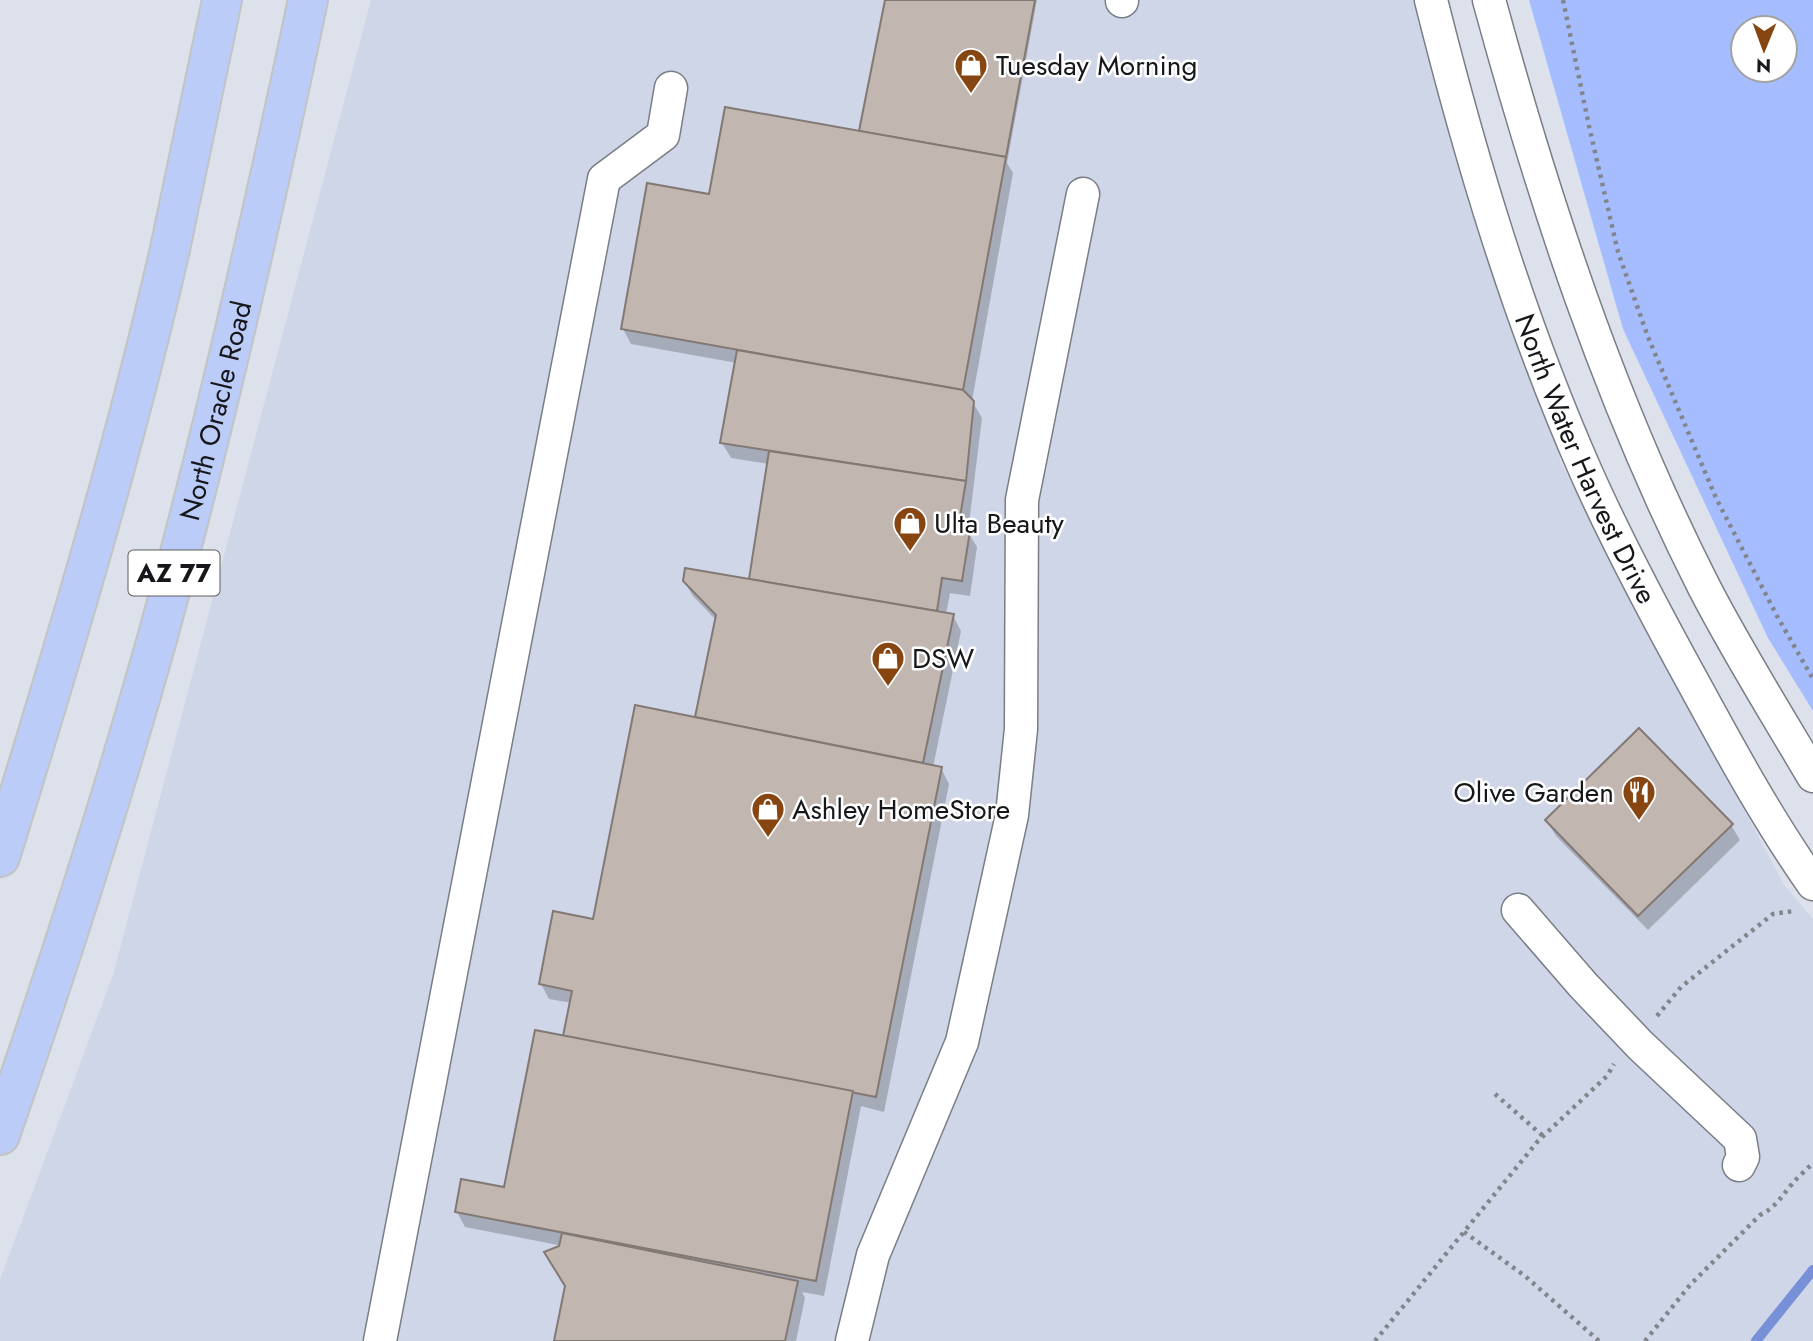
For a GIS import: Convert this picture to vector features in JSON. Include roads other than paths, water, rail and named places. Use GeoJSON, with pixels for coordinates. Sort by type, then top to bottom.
{"type":"FeatureCollection","features":[{"type":"Feature","properties":{"kind":"highway","name":"AZ 77"},"geometry":{"type":"LineString","coordinates":[[0,857],[67,640],[121,439],[169,251],[222,0]]}},
{"type":"Feature","properties":{"kind":"highway","name":"North Oracle Road"},"geometry":{"type":"LineString","coordinates":[[0,1135],[70,926],[156,639],[218,400],[272,172],[308,0]]}},
{"type":"Feature","properties":{"kind":"street","name":"North Water Harvest Drive"},"geometry":{"type":"LineString","coordinates":[[1431,0],[1473,156],[1519,302],[1586,471],[1648,601],[1729,750],[1813,884]]}},
{"type":"Feature","properties":{"kind":"street","name":"North Water Harvest Drive"},"geometry":{"type":"LineString","coordinates":[[1489,0],[1518,108],[1559,235],[1609,374],[1653,479],[1705,588],[1813,776]]}},
{"type":"Feature","properties":{"kind":"street"},"geometry":{"type":"LineString","coordinates":[[380,1341],[604,179],[663,135],[671,88]]}},
{"type":"Feature","properties":{"kind":"street"},"geometry":{"type":"LineString","coordinates":[[852,1341],[873,1255],[962,1041],[1012,815],[1021,729],[1022,500],[1083,194]]}},
{"type":"Feature","properties":{"kind":"street"},"geometry":{"type":"LineString","coordinates":[[1518,910],[1583,985],[1635,1039],[1740,1139],[1743,1157],[1739,1166]]}},
{"type":"Feature","properties":{"kind":"waterway"},"geometry":{"type":"LineString","coordinates":[[1756,1341],[1813,1270]]}},
{"type":"Feature","properties":{"kind":"place","name":"Tuesday Morning"},"geometry":{"type":"Point","coordinates":[971,95]}},
{"type":"Feature","properties":{"kind":"place","name":"Ulta Beauty"},"geometry":{"type":"Point","coordinates":[910,553]}},
{"type":"Feature","properties":{"kind":"place","name":"DSW"},"geometry":{"type":"Point","coordinates":[888,688]}},
{"type":"Feature","properties":{"kind":"place","name":"Olive Garden"},"geometry":{"type":"Point","coordinates":[1639,822]}},
{"type":"Feature","properties":{"kind":"place","name":"Ashley HomeStore"},"geometry":{"type":"Point","coordinates":[768,839]}}]}
